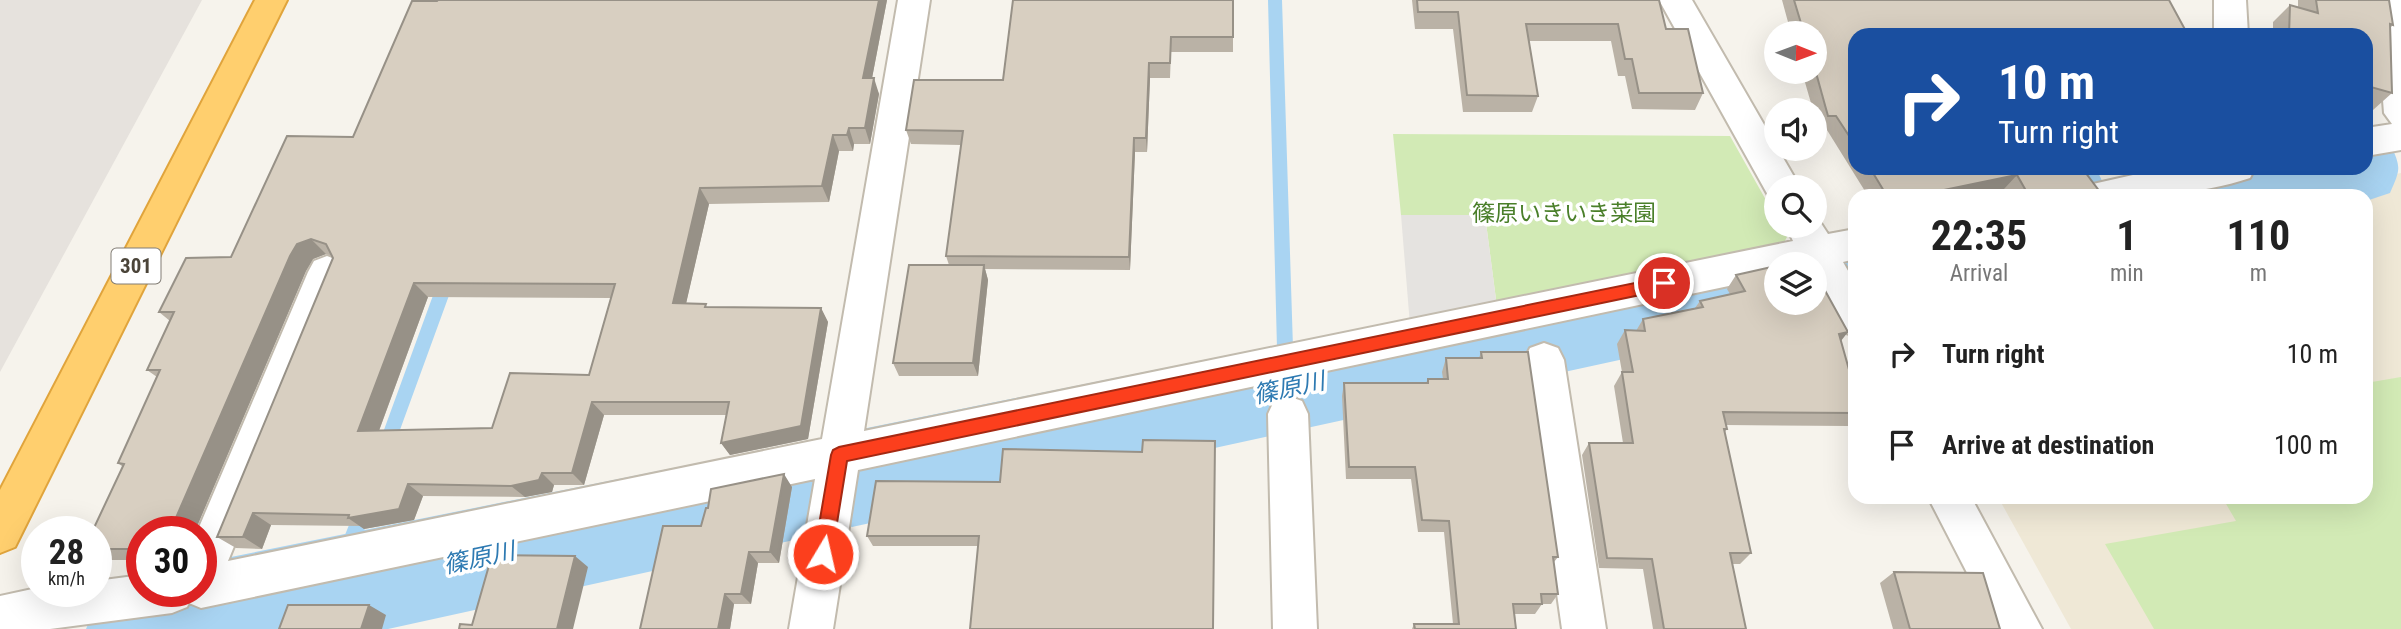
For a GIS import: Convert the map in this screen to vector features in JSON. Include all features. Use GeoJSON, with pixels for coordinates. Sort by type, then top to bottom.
{"type":"FeatureCollection","features":[{"type":"Feature","properties":{"kind":"highway","name":"301"},"geometry":{"type":"LineString","coordinates":[[0,533],[271,0]]}},
{"type":"Feature","properties":{"kind":"street"},"geometry":{"type":"LineString","coordinates":[[811,629],[914,0]]}},
{"type":"Feature","properties":{"kind":"street"},"geometry":{"type":"LineString","coordinates":[[1675,0],[1775,175]]}},
{"type":"Feature","properties":{"kind":"street"},"geometry":{"type":"LineString","coordinates":[[2230,0],[2231,28]]}},
{"type":"Feature","properties":{"kind":"street"},"geometry":{"type":"LineString","coordinates":[[2386,0],[2397,62],[2401,113]]}},
{"type":"Feature","properties":{"kind":"street"},"geometry":{"type":"LineString","coordinates":[[2373,141],[2401,136]]}},
{"type":"Feature","properties":{"kind":"street"},"geometry":{"type":"LineString","coordinates":[[2132,189],[2202,175]]}},
{"type":"Feature","properties":{"kind":"street"},"geometry":{"type":"LineString","coordinates":[[217,584],[839,455],[1833,265]]}},
{"type":"Feature","properties":{"kind":"street"},"geometry":{"type":"LineString","coordinates":[[217,536],[327,272]]}},
{"type":"Feature","properties":{"kind":"street"},"geometry":{"type":"LineString","coordinates":[[1544,360],[1584,629]]}},
{"type":"Feature","properties":{"kind":"street"},"geometry":{"type":"LineString","coordinates":[[1288,414],[1295,629]]}},
{"type":"Feature","properties":{"kind":"street"},"geometry":{"type":"LineString","coordinates":[[1954,504],[2020,629]]}},
{"type":"Feature","properties":{"kind":"street"},"geometry":{"type":"LineString","coordinates":[[0,617],[126,598]]}},
{"type":"Feature","properties":{"kind":"shaded area"},"geometry":{"type":"Polygon","coordinates":[[[0,0],[202,0],[0,372],[0,0]]]}},
{"type":"Feature","properties":{"kind":"shaded area"},"geometry":{"type":"Polygon","coordinates":[[[2401,173],[2401,629],[2071,629],[2002,504],[2373,504],[2373,189],[2322,189],[2401,173]]]}},
{"type":"Feature","properties":{"kind":"shaded area"},"geometry":{"type":"Polygon","coordinates":[[[1401,215],[1485,215],[1497,307],[1410,325],[1401,215]]]}},
{"type":"Feature","properties":{"kind":"green space","name":"篠原いきいき菜園"},"geometry":{"type":"Polygon","coordinates":[[[1393,134],[1730,136],[1764,197],[1764,238],[1786,238],[1781,248],[1497,307],[1485,215],[1401,215],[1393,134]]]}},
{"type":"Feature","properties":{"kind":"green space"},"geometry":{"type":"Polygon","coordinates":[[[2401,377],[2401,629],[2154,629],[2105,544],[2236,521],[2226,504],[2373,504],[2373,382],[2401,377]]]}},
{"type":"Feature","properties":{"kind":"building"},"geometry":{"type":"Polygon","coordinates":[[[879,0],[863,78],[874,78],[865,128],[849,128],[847,135],[833,135],[822,186],[700,188],[673,303],[706,304],[705,307],[821,308],[801,426],[721,443],[729,402],[592,402],[572,473],[542,473],[539,480],[511,486],[408,484],[399,509],[348,518],[349,515],[253,513],[243,537],[217,537],[333,258],[326,244],[311,239],[297,244],[290,256],[177,516],[126,516],[126,549],[112,549],[112,516],[100,516],[124,464],[118,463],[160,370],[147,370],[174,312],[159,312],[186,258],[231,257],[287,136],[353,137],[412,1],[879,0]],[[414,283],[358,431],[492,428],[510,373],[589,375],[615,284],[414,283]]]}},
{"type":"Feature","properties":{"kind":"building"},"geometry":{"type":"Polygon","coordinates":[[[1013,0],[1233,0],[1233,37],[1171,37],[1170,63],[1149,63],[1146,138],[1134,138],[1129,257],[946,256],[963,131],[906,130],[914,80],[1003,80],[1013,0]]]}},
{"type":"Feature","properties":{"kind":"building"},"geometry":{"type":"Polygon","coordinates":[[[1417,0],[1659,0],[1666,29],[1688,29],[1703,93],[1639,93],[1632,59],[1625,59],[1618,24],[1526,24],[1538,96],[1467,95],[1458,12],[1418,12],[1417,0]]]}},
{"type":"Feature","properties":{"kind":"building"},"geometry":{"type":"Polygon","coordinates":[[[1794,0],[2169,0],[2184,28],[1848,28],[1848,134],[1836,116],[1828,116],[1827,98],[1823,98],[1819,84],[1827,84],[1827,21],[1800,21],[1794,0]]]}},
{"type":"Feature","properties":{"kind":"building"},"geometry":{"type":"Polygon","coordinates":[[[2316,0],[2389,0],[2393,25],[2390,24],[2392,93],[2373,88],[2373,28],[2289,28],[2290,5],[2318,13],[2316,0]]]}},
{"type":"Feature","properties":{"kind":"building"},"geometry":{"type":"Polygon","coordinates":[[[1874,175],[2017,175],[1949,189],[1883,189],[1874,175]]]}},
{"type":"Feature","properties":{"kind":"building"},"geometry":{"type":"Polygon","coordinates":[[[2017,175],[2087,175],[2098,189],[2025,189],[2017,175]]]}},
{"type":"Feature","properties":{"kind":"building"},"geometry":{"type":"Polygon","coordinates":[[[909,265],[984,265],[973,363],[893,363],[909,265]]]}},
{"type":"Feature","properties":{"kind":"building"},"geometry":{"type":"Polygon","coordinates":[[[1764,269],[1764,315],[1827,315],[1827,294],[1848,332],[1839,334],[1848,366],[1848,413],[1723,412],[1727,429],[1724,429],[1751,553],[1730,553],[1746,629],[1664,629],[1652,559],[1607,558],[1589,443],[1633,443],[1622,372],[1633,372],[1625,330],[1645,331],[1643,319],[1703,307],[1700,301],[1745,291],[1736,275],[1764,269]]]}},
{"type":"Feature","properties":{"kind":"building"},"geometry":{"type":"Polygon","coordinates":[[[1481,352],[1528,352],[1558,557],[1553,557],[1558,594],[1541,594],[1542,604],[1513,604],[1516,629],[1415,629],[1414,624],[1459,624],[1449,521],[1422,520],[1415,467],[1349,467],[1344,383],[1428,383],[1428,379],[1448,379],[1446,358],[1482,358],[1481,352]]]}},
{"type":"Feature","properties":{"kind":"building"},"geometry":{"type":"Polygon","coordinates":[[[1143,440],[1215,441],[1213,629],[970,629],[979,536],[867,536],[876,481],[1000,482],[1003,449],[1142,452],[1143,440]]]}},
{"type":"Feature","properties":{"kind":"building"},"geometry":{"type":"Polygon","coordinates":[[[784,474],[770,552],[749,552],[741,594],[725,594],[718,629],[640,629],[663,526],[701,526],[711,489],[784,474]]]}},
{"type":"Feature","properties":{"kind":"building"},"geometry":{"type":"Polygon","coordinates":[[[492,555],[575,556],[557,629],[459,629],[460,624],[472,625],[492,555]]]}},
{"type":"Feature","properties":{"kind":"building"},"geometry":{"type":"Polygon","coordinates":[[[1894,572],[1983,573],[2000,629],[1910,629],[1894,572]]]}},
{"type":"Feature","properties":{"kind":"building"},"geometry":{"type":"Polygon","coordinates":[[[288,605],[369,605],[361,629],[279,629],[288,605]]]}},
{"type":"Feature","properties":{"kind":"waterway"},"geometry":{"type":"LineString","coordinates":[[1275,0],[1285,348]]}},
{"type":"Feature","properties":{"kind":"waterway"},"geometry":{"type":"LineString","coordinates":[[2092,175],[2096,183]]}},
{"type":"Feature","properties":{"kind":"waterway","name":"篠原川"},"geometry":{"type":"LineString","coordinates":[[2254,189],[2323,175]]}},
{"type":"Feature","properties":{"kind":"waterway","name":"篠原川"},"geometry":{"type":"LineString","coordinates":[[1827,275],[1848,270]]}},
{"type":"Feature","properties":{"kind":"waterway"},"geometry":{"type":"LineString","coordinates":[[385,449],[447,279]]}},
{"type":"Feature","properties":{"kind":"waterway","name":"篠原川"},"geometry":{"type":"LineString","coordinates":[[852,479],[1725,296]]}},
{"type":"Feature","properties":{"kind":"waterway"},"geometry":{"type":"LineString","coordinates":[[1287,377],[1287,388]]}},
{"type":"Feature","properties":{"kind":"waterway","name":"篠原川"},"geometry":{"type":"LineString","coordinates":[[141,629],[817,487]]}},
{"type":"Feature","properties":{"kind":"waterway"},"geometry":{"type":"LineString","coordinates":[[352,540],[365,506]]}},
{"type":"Feature","properties":{"kind":"waterway"},"geometry":{"type":"LineString","coordinates":[[335,588],[339,575]]}},
{"type":"Feature","properties":{"kind":"route"},"geometry":{"type":"LineString","coordinates":[[823,554],[839,455],[1664,283]]}}]}
